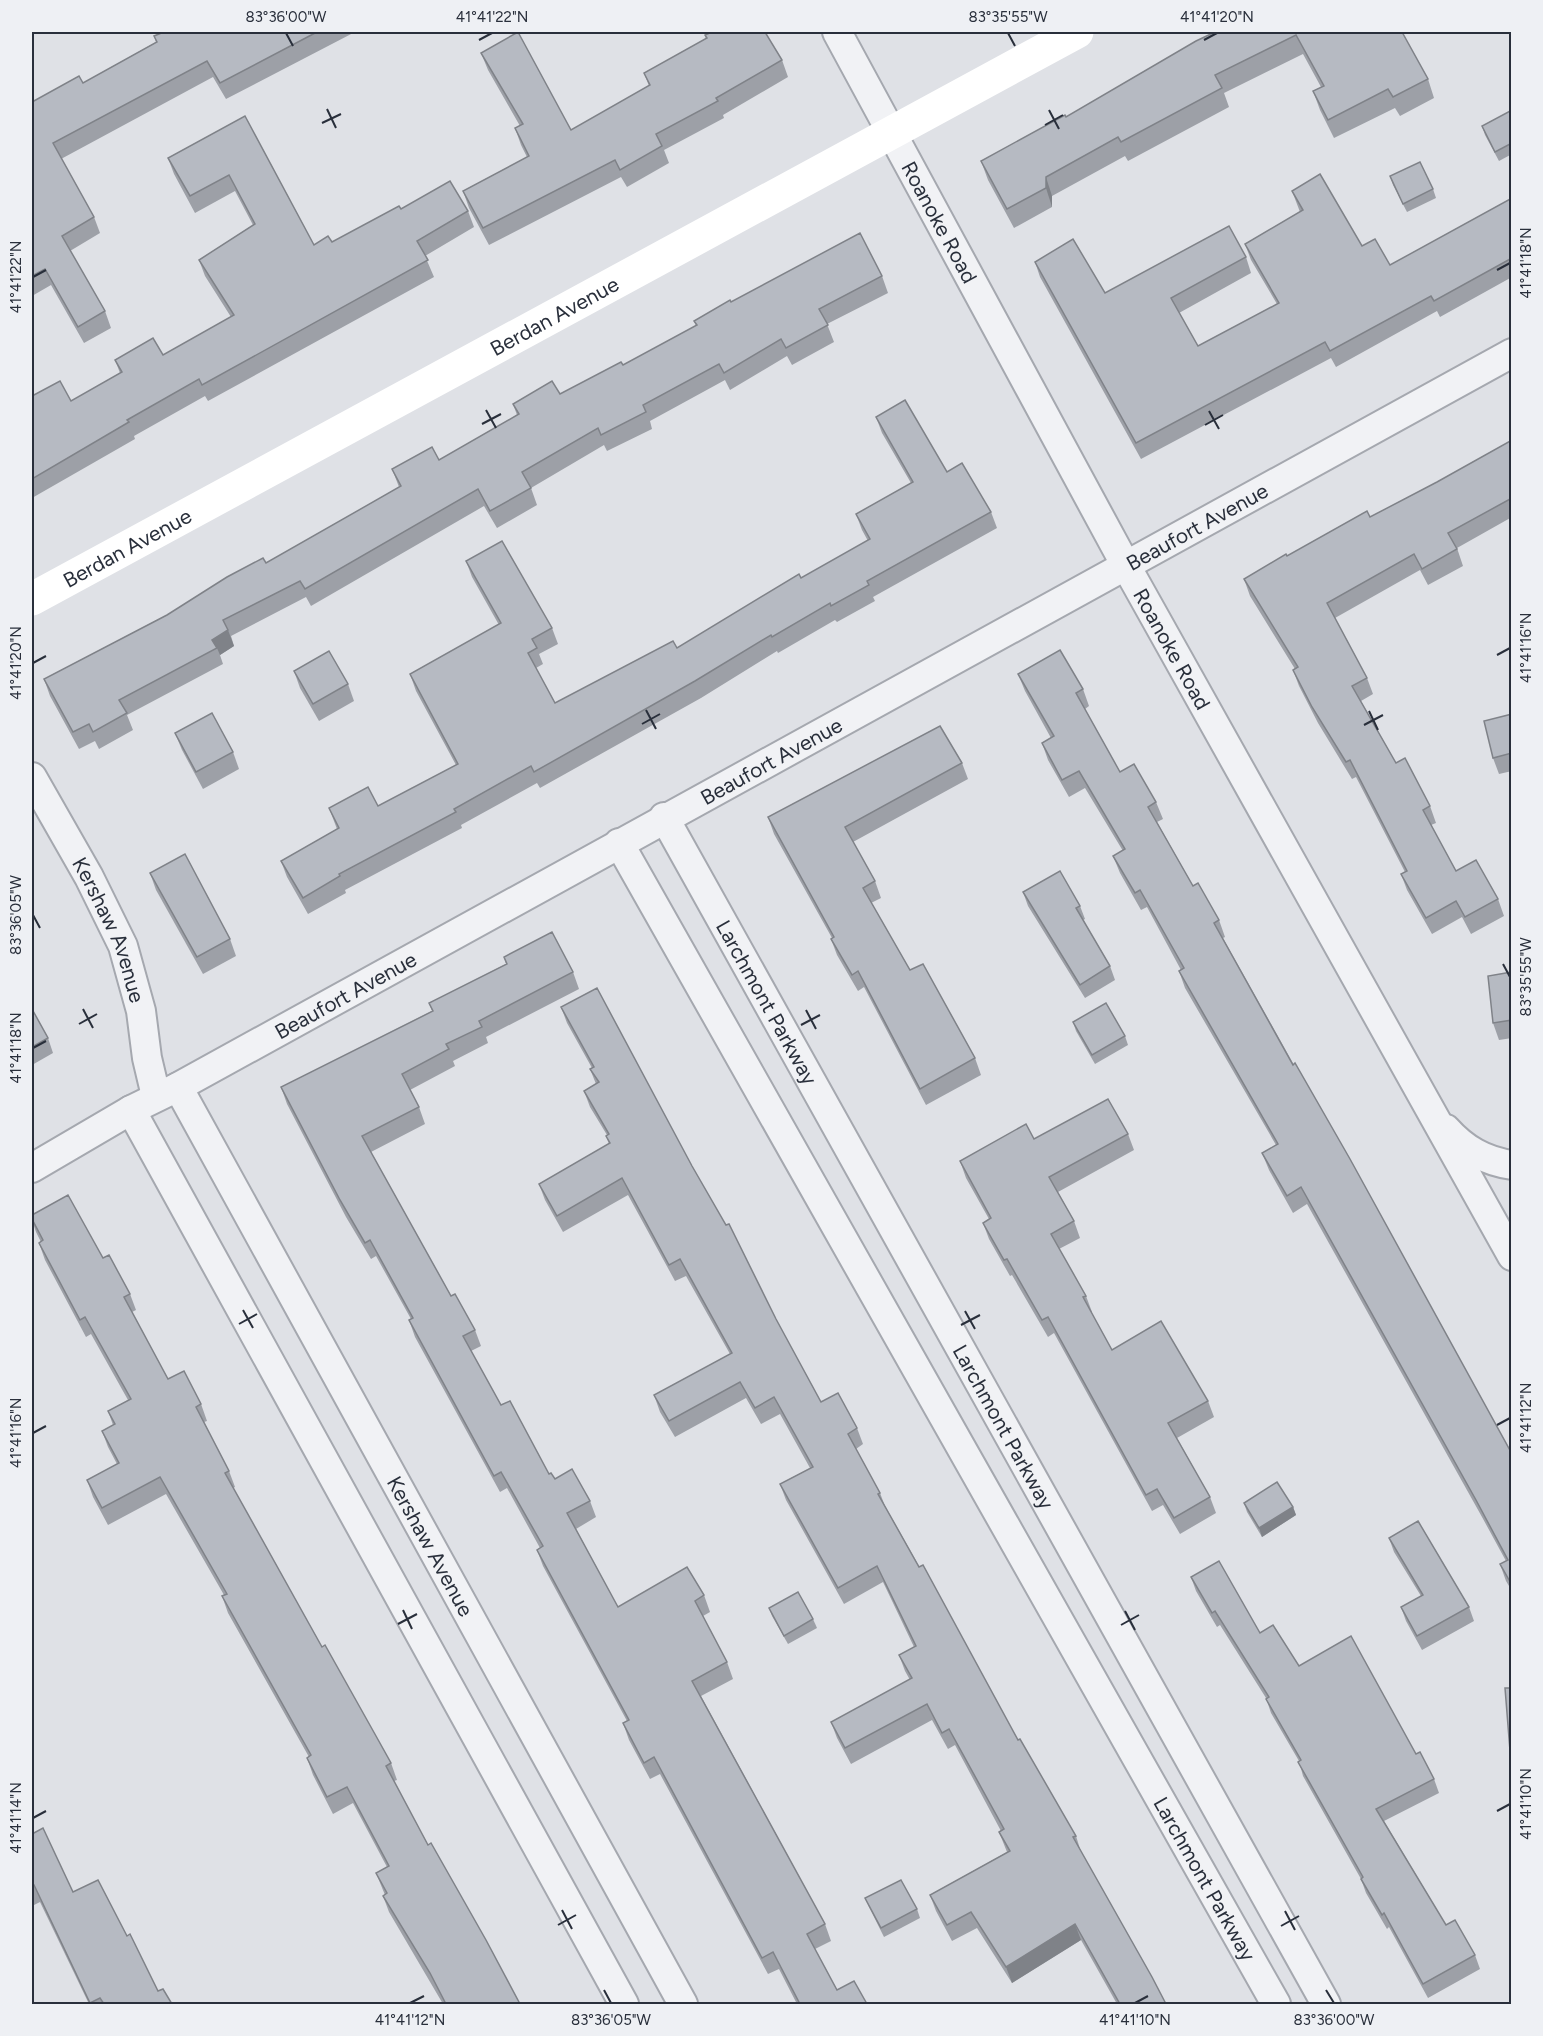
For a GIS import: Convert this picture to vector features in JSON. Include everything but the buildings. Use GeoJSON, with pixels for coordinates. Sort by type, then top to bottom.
{"type":"FeatureCollection","features":[{"type":"Feature","properties":{"kind":"street","name":"Roanoke Road"},"geometry":{"type":"LineString","coordinates":[[837,32],[1125,564],[1425,1105],[1512,1256]]}},
{"type":"Feature","properties":{"kind":"street","name":"Berdan Avenue"},"geometry":{"type":"LineString","coordinates":[[32,600],[1077,32]]}},
{"type":"Feature","properties":{"kind":"street","name":"Beaufort Avenue"},"geometry":{"type":"LineString","coordinates":[[32,1168],[131,1110],[1512,353]]}},
{"type":"Feature","properties":{"kind":"street","name":"Kershaw Avenue"},"geometry":{"type":"LineString","coordinates":[[32,777],[89,877],[123,946],[141,1011],[147,1058],[683,2004]]}},
{"type":"Feature","properties":{"kind":"street","name":"Larchmont Parkway"},"geometry":{"type":"LineString","coordinates":[[664,818],[1326,2004]]}},
{"type":"Feature","properties":{"kind":"street","name":"Larchmont Parkway"},"geometry":{"type":"LineString","coordinates":[[619,843],[1276,2004]]}},
{"type":"Feature","properties":{"kind":"street","name":"Roanoke Road"},"geometry":{"type":"LineString","coordinates":[[1425,1105],[1462,1147],[1499,1163],[1512,1165]]}},
{"type":"Feature","properties":{"kind":"street"},"geometry":{"type":"LineString","coordinates":[[131,1110],[624,2004]]}}]}
